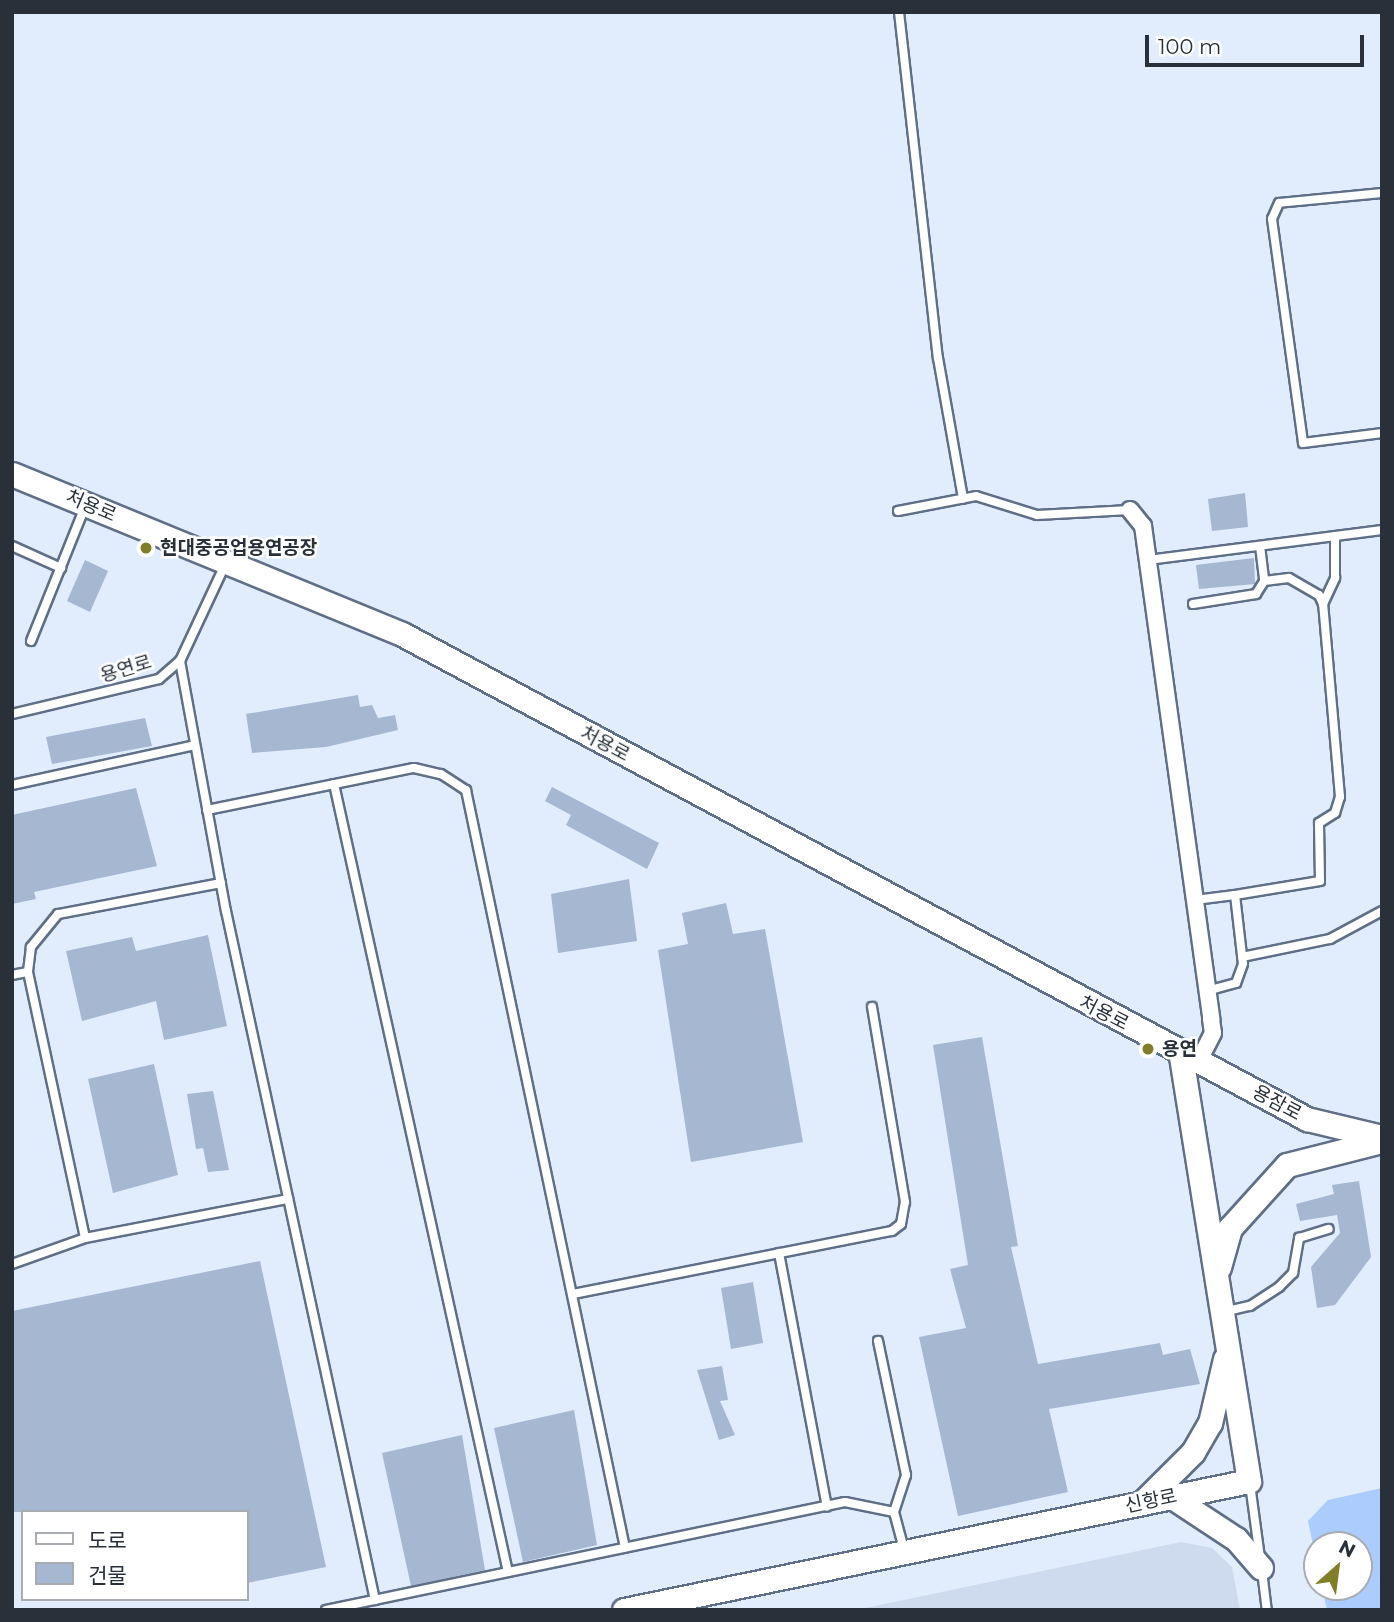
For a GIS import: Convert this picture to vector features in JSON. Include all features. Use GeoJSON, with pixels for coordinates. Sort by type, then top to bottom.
{"type":"FeatureCollection","features":[{"type":"Feature","properties":{"kind":"street","name":"처용로"},"geometry":{"type":"LineString","coordinates":[[12,474],[402,634],[1190,1055]]}},
{"type":"Feature","properties":{"kind":"street"},"geometry":{"type":"LineString","coordinates":[[1130,510],[1143,526],[1213,1033],[1190,1055],[1217,1273],[1249,1481]]}},
{"type":"Feature","properties":{"kind":"street","name":"용잠로"},"geometry":{"type":"LineString","coordinates":[[1190,1055],[1307,1119],[1382,1139]]}},
{"type":"Feature","properties":{"kind":"street"},"geometry":{"type":"LineString","coordinates":[[1217,1273],[1230,1228],[1287,1165],[1382,1139]]}},
{"type":"Feature","properties":{"kind":"street"},"geometry":{"type":"LineString","coordinates":[[1143,1503],[1193,1452],[1210,1423],[1228,1346]]}},
{"type":"Feature","properties":{"kind":"street","name":"신항로"},"geometry":{"type":"LineString","coordinates":[[625,1610],[1249,1481]]}},
{"type":"Feature","properties":{"kind":"street"},"geometry":{"type":"LineString","coordinates":[[1172,1497],[1236,1539],[1261,1568]]}},
{"type":"Feature","properties":{"kind":"lane"},"geometry":{"type":"LineString","coordinates":[[899,12],[937,358],[963,499]]}},
{"type":"Feature","properties":{"kind":"lane"},"geometry":{"type":"LineString","coordinates":[[1382,193],[1279,203],[1272,219],[1303,443],[1382,433]]}},
{"type":"Feature","properties":{"kind":"lane"},"geometry":{"type":"LineString","coordinates":[[898,511],[976,496],[1037,515],[1130,510]]}},
{"type":"Feature","properties":{"kind":"lane"},"geometry":{"type":"LineString","coordinates":[[31,641],[86,505]]}},
{"type":"Feature","properties":{"kind":"lane"},"geometry":{"type":"LineString","coordinates":[[1148,560],[1381,530]]}},
{"type":"Feature","properties":{"kind":"lane"},"geometry":{"type":"LineString","coordinates":[[1323,604],[1335,578],[1335,536]]}},
{"type":"Feature","properties":{"kind":"lane"},"geometry":{"type":"LineString","coordinates":[[12,546],[61,568]]}},
{"type":"Feature","properties":{"kind":"lane"},"geometry":{"type":"LineString","coordinates":[[1193,604],[1256,594],[1264,581],[1260,546]]}},
{"type":"Feature","properties":{"kind":"lane","name":"용연로"},"geometry":{"type":"LineString","coordinates":[[12,715],[159,679],[180,661],[226,562]]}},
{"type":"Feature","properties":{"kind":"lane"},"geometry":{"type":"LineString","coordinates":[[1195,900],[1320,881],[1319,823],[1335,813],[1340,797],[1323,604],[1319,595],[1289,578],[1264,581]]}},
{"type":"Feature","properties":{"kind":"lane"},"geometry":{"type":"LineString","coordinates":[[180,661],[221,883],[376,1600]]}},
{"type":"Feature","properties":{"kind":"lane"},"geometry":{"type":"LineString","coordinates":[[12,785],[195,744]]}},
{"type":"Feature","properties":{"kind":"lane"},"geometry":{"type":"LineString","coordinates":[[207,810],[423,769],[456,781],[472,801],[625,1548]]}},
{"type":"Feature","properties":{"kind":"lane"},"geometry":{"type":"LineString","coordinates":[[334,784],[508,1573]]}},
{"type":"Feature","properties":{"kind":"lane"},"geometry":{"type":"LineString","coordinates":[[85,1238],[29,972],[31,947],[58,914],[221,883]]}},
{"type":"Feature","properties":{"kind":"lane"},"geometry":{"type":"LineString","coordinates":[[1207,991],[1236,983],[1242,957],[1235,895]]}},
{"type":"Feature","properties":{"kind":"lane"},"geometry":{"type":"LineString","coordinates":[[1242,957],[1330,939],[1382,911]]}},
{"type":"Feature","properties":{"kind":"lane"},"geometry":{"type":"LineString","coordinates":[[12,975],[29,972]]}},
{"type":"Feature","properties":{"kind":"lane"},"geometry":{"type":"LineString","coordinates":[[573,1294],[779,1253],[901,1224],[905,1202],[872,1007]]}},
{"type":"Feature","properties":{"kind":"lane"},"geometry":{"type":"LineString","coordinates":[[12,1264],[85,1238],[288,1199]]}},
{"type":"Feature","properties":{"kind":"lane"},"geometry":{"type":"LineString","coordinates":[[1223,1311],[1271,1293],[1293,1273],[1299,1238],[1329,1229]]}},
{"type":"Feature","properties":{"kind":"lane"},"geometry":{"type":"LineString","coordinates":[[779,1253],[827,1506]]}},
{"type":"Feature","properties":{"kind":"lane"},"geometry":{"type":"LineString","coordinates":[[878,1341],[906,1475],[894,1512],[905,1552]]}},
{"type":"Feature","properties":{"kind":"lane"},"geometry":{"type":"LineString","coordinates":[[1249,1481],[1267,1610]]}},
{"type":"Feature","properties":{"kind":"lane"},"geometry":{"type":"LineString","coordinates":[[326,1610],[845,1502],[894,1512]]}},
{"type":"Feature","properties":{"kind":"shaded area"},"geometry":{"type":"Polygon","coordinates":[[[1181,1542],[1212,1548],[1232,1567],[1240,1610],[856,1610],[1181,1542]]]}},
{"type":"Feature","properties":{"kind":"water"},"geometry":{"type":"Polygon","coordinates":[[[1382,1488],[1382,1610],[1327,1610],[1325,1601],[1373,1601],[1373,1531],[1310,1531],[1308,1521],[1328,1500],[1382,1488]]]}},
{"type":"Feature","properties":{"kind":"building"},"geometry":{"type":"Polygon","coordinates":[[[1245,493],[1248,527],[1212,531],[1208,499],[1245,493]]]}},
{"type":"Feature","properties":{"kind":"building"},"geometry":{"type":"Polygon","coordinates":[[[1254,558],[1255,584],[1199,589],[1196,565],[1254,558]]]}},
{"type":"Feature","properties":{"kind":"building"},"geometry":{"type":"Polygon","coordinates":[[[85,560],[108,571],[90,612],[67,601],[85,560]]]}},
{"type":"Feature","properties":{"kind":"building"},"geometry":{"type":"Polygon","coordinates":[[[358,695],[360,707],[372,705],[378,718],[395,715],[398,730],[326,747],[252,753],[246,714],[358,695]]]}},
{"type":"Feature","properties":{"kind":"building"},"geometry":{"type":"Polygon","coordinates":[[[145,718],[152,746],[52,764],[46,737],[145,718]]]}},
{"type":"Feature","properties":{"kind":"building"},"geometry":{"type":"Polygon","coordinates":[[[552,787],[659,843],[647,869],[566,825],[571,815],[545,801],[552,787]]]}},
{"type":"Feature","properties":{"kind":"building"},"geometry":{"type":"Polygon","coordinates":[[[136,788],[157,866],[34,892],[36,899],[12,904],[12,815],[136,788]]]}},
{"type":"Feature","properties":{"kind":"building"},"geometry":{"type":"Polygon","coordinates":[[[629,879],[637,941],[558,953],[551,894],[629,879]]]}},
{"type":"Feature","properties":{"kind":"building"},"geometry":{"type":"Polygon","coordinates":[[[726,903],[733,934],[765,929],[803,1142],[691,1162],[658,950],[688,944],[682,913],[726,903]]]}},
{"type":"Feature","properties":{"kind":"building"},"geometry":{"type":"Polygon","coordinates":[[[208,935],[227,1026],[164,1040],[156,1001],[82,1021],[66,951],[132,937],[136,951],[208,935]]]}},
{"type":"Feature","properties":{"kind":"building"},"geometry":{"type":"Polygon","coordinates":[[[982,1037],[1018,1246],[1011,1247],[1038,1364],[1160,1343],[1163,1355],[1190,1349],[1200,1384],[1049,1409],[1068,1492],[958,1516],[919,1337],[966,1328],[950,1269],[968,1265],[933,1045],[982,1037]]]}},
{"type":"Feature","properties":{"kind":"building"},"geometry":{"type":"Polygon","coordinates":[[[154,1064],[178,1175],[113,1193],[88,1079],[154,1064]]]}},
{"type":"Feature","properties":{"kind":"building"},"geometry":{"type":"Polygon","coordinates":[[[213,1091],[229,1170],[208,1172],[203,1148],[196,1149],[187,1094],[213,1091]]]}},
{"type":"Feature","properties":{"kind":"building"},"geometry":{"type":"Polygon","coordinates":[[[1359,1181],[1371,1257],[1335,1305],[1317,1308],[1311,1267],[1340,1233],[1337,1215],[1300,1221],[1296,1204],[1334,1194],[1332,1185],[1359,1181]]]}},
{"type":"Feature","properties":{"kind":"building"},"geometry":{"type":"Polygon","coordinates":[[[260,1261],[326,1567],[248,1583],[248,1510],[12,1512],[12,1311],[260,1261]]]}},
{"type":"Feature","properties":{"kind":"building"},"geometry":{"type":"Polygon","coordinates":[[[753,1282],[763,1343],[731,1349],[721,1288],[753,1282]]]}},
{"type":"Feature","properties":{"kind":"building"},"geometry":{"type":"Polygon","coordinates":[[[722,1366],[728,1400],[720,1401],[735,1435],[719,1440],[697,1370],[722,1366]]]}},
{"type":"Feature","properties":{"kind":"building"},"geometry":{"type":"Polygon","coordinates":[[[574,1410],[597,1545],[523,1562],[494,1428],[574,1410]]]}},
{"type":"Feature","properties":{"kind":"building"},"geometry":{"type":"Polygon","coordinates":[[[462,1435],[485,1570],[411,1586],[382,1453],[462,1435]]]}},
{"type":"Feature","properties":{"kind":"place","name":"현대중공업용연공장"},"geometry":{"type":"Point","coordinates":[146,548]}},
{"type":"Feature","properties":{"kind":"place","name":"용연"},"geometry":{"type":"Point","coordinates":[1148,1049]}}]}
